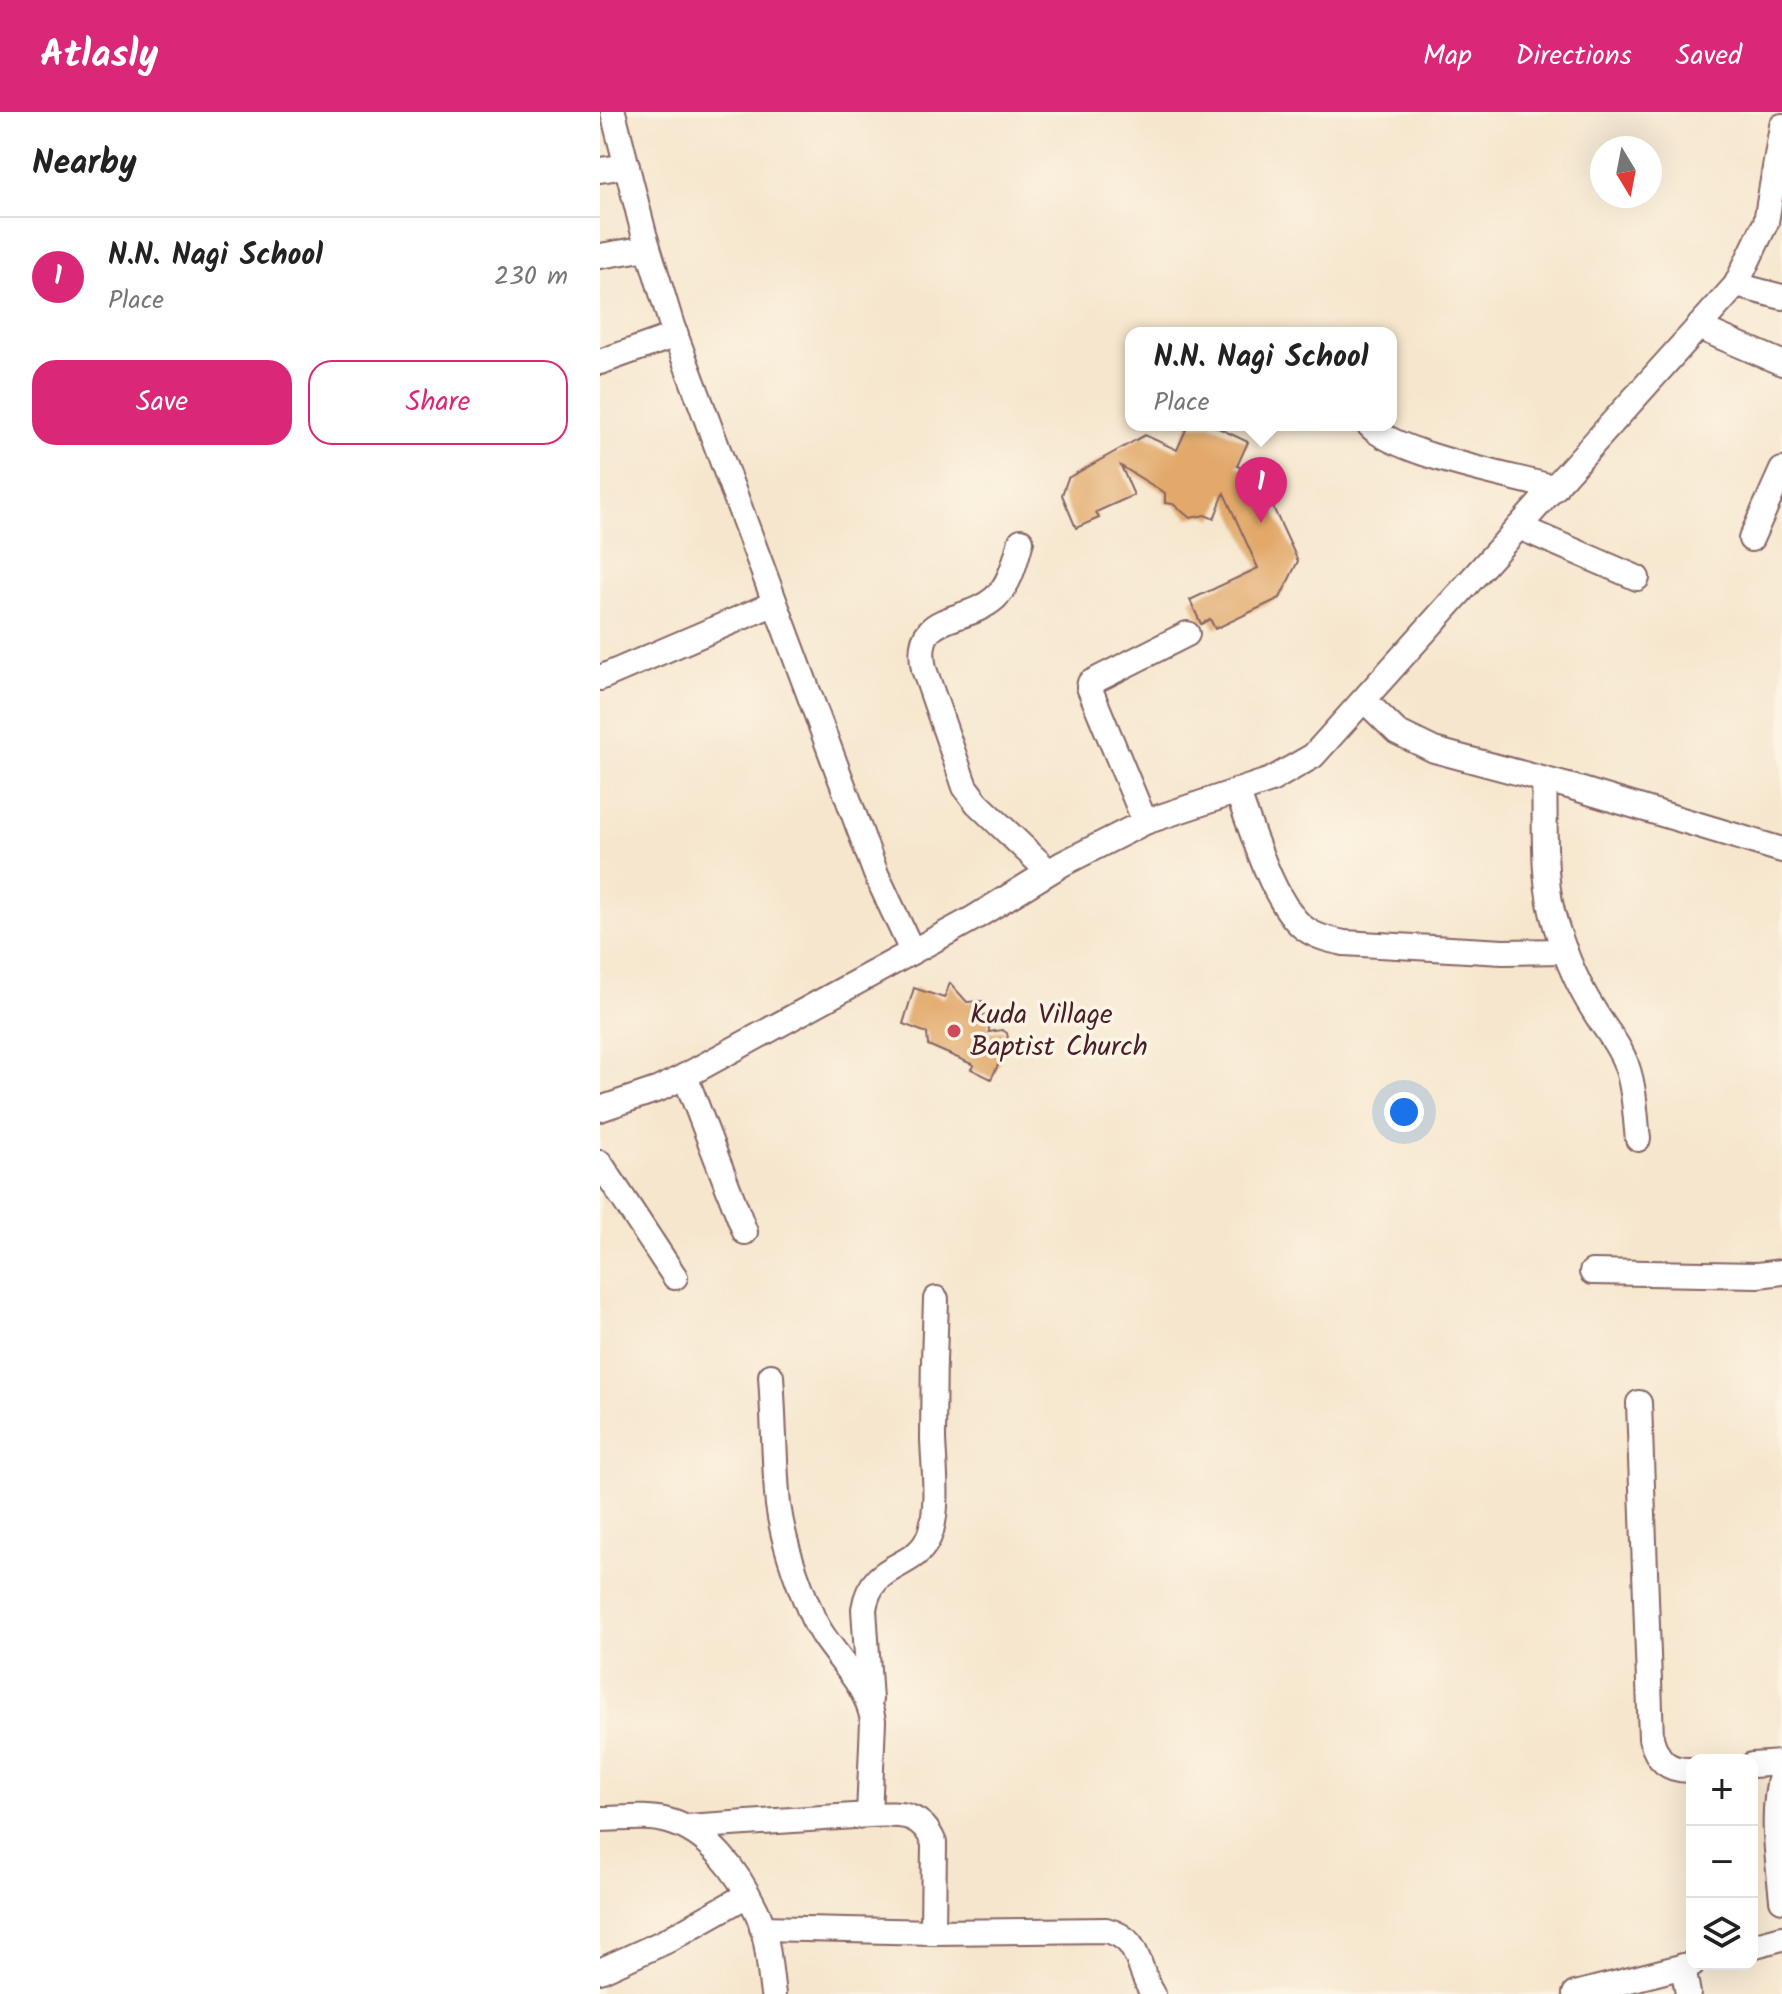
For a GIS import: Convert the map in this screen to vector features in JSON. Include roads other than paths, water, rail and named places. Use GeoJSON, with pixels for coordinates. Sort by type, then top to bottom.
{"type":"FeatureCollection","features":[{"type":"Feature","properties":{"kind":"street"},"geometry":{"type":"LineString","coordinates":[[613,112],[648,248],[676,335],[773,604],[876,874],[912,951]]}},
{"type":"Feature","properties":{"kind":"street"},"geometry":{"type":"LineString","coordinates":[[600,1109],[659,1089],[685,1076],[974,918],[1048,871],[1145,822],[1271,780],[1313,756],[1736,285],[1766,222],[1782,126]]}},
{"type":"Feature","properties":{"kind":"street"},"geometry":{"type":"LineString","coordinates":[[600,170],[627,166]]}},
{"type":"Feature","properties":{"kind":"street"},"geometry":{"type":"LineString","coordinates":[[600,256],[648,248]]}},
{"type":"Feature","properties":{"kind":"street"},"geometry":{"type":"LineString","coordinates":[[1736,285],[1782,297]]}},
{"type":"Feature","properties":{"kind":"street"},"geometry":{"type":"LineString","coordinates":[[1698,327],[1782,363]]}},
{"type":"Feature","properties":{"kind":"street"},"geometry":{"type":"LineString","coordinates":[[600,362],[676,335]]}},
{"type":"Feature","properties":{"kind":"street"},"geometry":{"type":"LineString","coordinates":[[1374,431],[1404,447],[1555,488]]}},
{"type":"Feature","properties":{"kind":"street"},"geometry":{"type":"LineString","coordinates":[[1751,539],[1782,470]]}},
{"type":"Feature","properties":{"kind":"street"},"geometry":{"type":"LineString","coordinates":[[1519,527],[1637,578]]}},
{"type":"Feature","properties":{"kind":"street"},"geometry":{"type":"LineString","coordinates":[[1021,541],[1010,576],[998,595],[981,607],[934,626],[922,641],[920,653],[965,787],[977,803],[1048,871]]}},
{"type":"Feature","properties":{"kind":"street"},"geometry":{"type":"LineString","coordinates":[[600,678],[773,604]]}},
{"type":"Feature","properties":{"kind":"street"},"geometry":{"type":"LineString","coordinates":[[1145,822],[1089,687],[1090,683],[1187,634]]}},
{"type":"Feature","properties":{"kind":"street"},"geometry":{"type":"LineString","coordinates":[[1364,700],[1397,732],[1417,744],[1782,850]]}},
{"type":"Feature","properties":{"kind":"street"},"geometry":{"type":"LineString","coordinates":[[1544,780],[1546,870],[1554,922],[1592,1008],[1621,1050],[1627,1065],[1638,1139]]}},
{"type":"Feature","properties":{"kind":"street"},"geometry":{"type":"LineString","coordinates":[[1237,791],[1275,888],[1286,908],[1307,930],[1321,938],[1344,943],[1503,952],[1565,951]]}},
{"type":"Feature","properties":{"kind":"street"},"geometry":{"type":"LineString","coordinates":[[685,1076],[745,1232]]}},
{"type":"Feature","properties":{"kind":"street"},"geometry":{"type":"LineString","coordinates":[[600,1163],[675,1277]]}},
{"type":"Feature","properties":{"kind":"street"},"geometry":{"type":"LineString","coordinates":[[1592,1272],[1758,1275],[1782,1272]]}},
{"type":"Feature","properties":{"kind":"street"},"geometry":{"type":"LineString","coordinates":[[869,1815],[873,1721],[864,1609],[872,1583],[924,1548],[932,1529],[936,1299]]}},
{"type":"Feature","properties":{"kind":"street"},"geometry":{"type":"LineString","coordinates":[[771,1376],[778,1505],[788,1548],[811,1614],[827,1643],[864,1691],[871,1706]]}},
{"type":"Feature","properties":{"kind":"street"},"geometry":{"type":"LineString","coordinates":[[1639,1403],[1651,1738],[1656,1756],[1666,1766],[1686,1770]]}},
{"type":"Feature","properties":{"kind":"street"},"geometry":{"type":"LineString","coordinates":[[1758,1765],[1782,1763]]}},
{"type":"Feature","properties":{"kind":"street"},"geometry":{"type":"LineString","coordinates":[[1782,1772],[1775,1801],[1775,1826],[1782,1900]]}},
{"type":"Feature","properties":{"kind":"street"},"geometry":{"type":"LineString","coordinates":[[687,1827],[869,1815],[898,1814],[915,1818],[928,1829],[934,1843],[933,1932]]}},
{"type":"Feature","properties":{"kind":"street"},"geometry":{"type":"LineString","coordinates":[[600,1819],[664,1820],[687,1827],[707,1840],[722,1856],[756,1910],[773,1994]]}},
{"type":"Feature","properties":{"kind":"street"},"geometry":{"type":"LineString","coordinates":[[600,1971],[664,1942],[747,1895]]}},
{"type":"Feature","properties":{"kind":"street"},"geometry":{"type":"LineString","coordinates":[[762,1928],[933,1932],[1106,1930],[1120,1933],[1130,1941],[1147,1990]]}},
{"type":"Feature","properties":{"kind":"street"},"geometry":{"type":"LineString","coordinates":[[1758,1944],[1782,1938]]}},
{"type":"Feature","properties":{"kind":"street"},"geometry":{"type":"LineString","coordinates":[[1575,1994],[1686,1965]]}},
{"type":"Feature","properties":{"kind":"street"},"geometry":{"type":"LineString","coordinates":[[1687,1970],[1688,1994]]}},
{"type":"Feature","properties":{"kind":"place","name":"N.N. Nagi School"},"geometry":{"type":"Point","coordinates":[1261,523]}},
{"type":"Feature","properties":{"kind":"place","name":"Kuda Village Baptist Church"},"geometry":{"type":"Point","coordinates":[954,1031]}}]}
